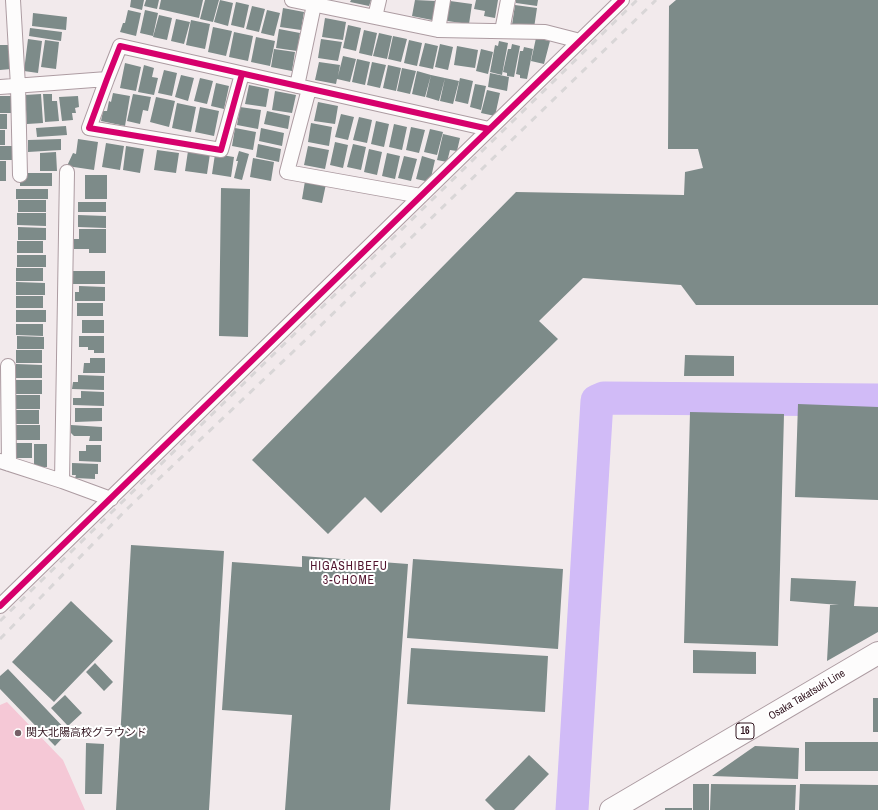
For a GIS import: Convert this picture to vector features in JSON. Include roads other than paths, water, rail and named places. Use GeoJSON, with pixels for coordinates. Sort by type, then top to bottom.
{"type":"FeatureCollection","features":[{"type":"Feature","properties":{"kind":"main road","name":"Osaka Takatsuki Line"},"geometry":{"type":"LineString","coordinates":[[611,810],[878,652]]}},
{"type":"Feature","properties":{"kind":"street"},"geometry":{"type":"LineString","coordinates":[[13,0],[18,86],[20,175]]}},
{"type":"Feature","properties":{"kind":"street"},"geometry":{"type":"LineString","coordinates":[[292,0],[315,2],[438,30],[545,32],[580,41]]}},
{"type":"Feature","properties":{"kind":"street"},"geometry":{"type":"LineString","coordinates":[[376,17],[379,0]]}},
{"type":"Feature","properties":{"kind":"street"},"geometry":{"type":"LineString","coordinates":[[438,30],[443,0]]}},
{"type":"Feature","properties":{"kind":"street"},"geometry":{"type":"LineString","coordinates":[[502,31],[508,0]]}},
{"type":"Feature","properties":{"kind":"street"},"geometry":{"type":"LineString","coordinates":[[0,606],[622,0]]}},
{"type":"Feature","properties":{"kind":"street"},"geometry":{"type":"LineString","coordinates":[[315,2],[303,88],[287,172],[421,196]]}},
{"type":"Feature","properties":{"kind":"street"},"geometry":{"type":"LineString","coordinates":[[242,74],[221,150],[90,128],[120,46],[489,129]]}},
{"type":"Feature","properties":{"kind":"street"},"geometry":{"type":"LineString","coordinates":[[0,88],[107,79]]}},
{"type":"Feature","properties":{"kind":"street"},"geometry":{"type":"LineString","coordinates":[[62,481],[67,172]]}},
{"type":"Feature","properties":{"kind":"street"},"geometry":{"type":"LineString","coordinates":[[8,366],[5,462],[111,499]]}},
{"type":"Feature","properties":{"kind":"waterway"},"geometry":{"type":"LineString","coordinates":[[572,810],[597,401],[604,398],[878,400]]}},
{"type":"Feature","properties":{"kind":"railway"},"geometry":{"type":"LineString","coordinates":[[0,621],[637,0]]}},
{"type":"Feature","properties":{"kind":"railway"},"geometry":{"type":"LineString","coordinates":[[0,639],[127,509],[315,331],[656,0]]}},
{"type":"Feature","properties":{"kind":"place","name":"関大北陽高校グラウンド"},"geometry":{"type":"Point","coordinates":[18,733]}},
{"type":"Feature","properties":{"kind":"district","name":"HIGASHIBEFU 3-CHOME"},"geometry":{"type":"Point","coordinates":[349,574]}}]}
